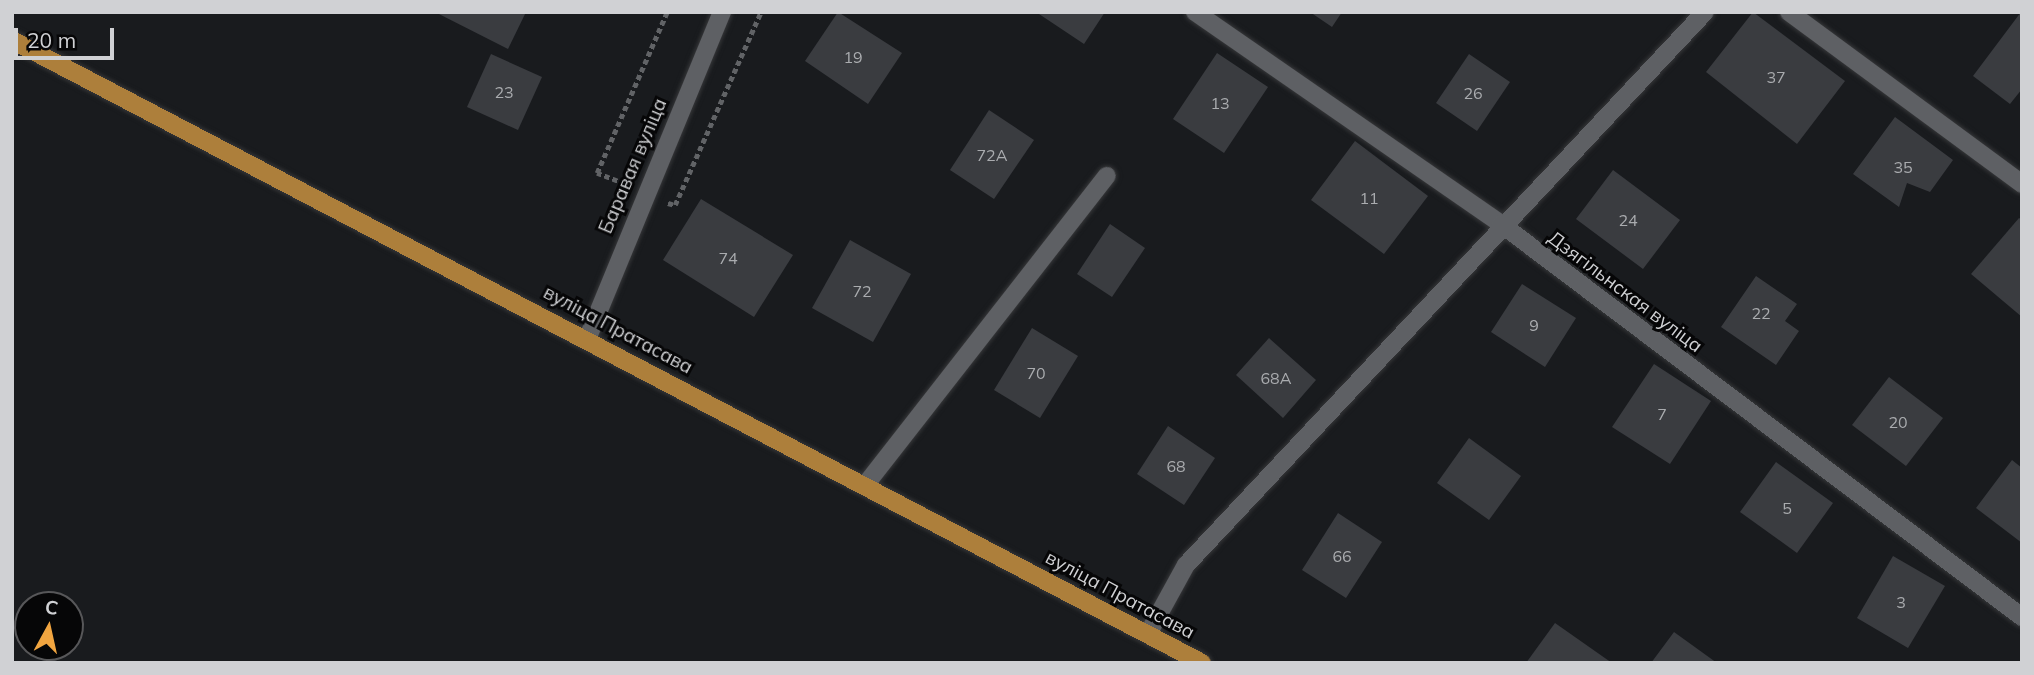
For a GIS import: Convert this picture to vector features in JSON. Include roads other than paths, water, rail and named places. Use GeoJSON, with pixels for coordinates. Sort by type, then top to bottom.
{"type":"FeatureCollection","features":[{"type":"Feature","properties":{"kind":"main road","name":"вуліца Пратасава"},"geometry":{"type":"LineString","coordinates":[[12,40],[588,337],[1202,663]]}},
{"type":"Feature","properties":{"kind":"street","name":"Баравая вуліца"},"geometry":{"type":"LineString","coordinates":[[588,337],[722,12]]}},
{"type":"Feature","properties":{"kind":"street","name":"Дзягільнская вуліца"},"geometry":{"type":"LineString","coordinates":[[1195,12],[1501,224],[2022,617]]}},
{"type":"Feature","properties":{"kind":"street"},"geometry":{"type":"LineString","coordinates":[[1149,634],[1186,565],[1501,224],[1705,12]]}},
{"type":"Feature","properties":{"kind":"street"},"geometry":{"type":"LineString","coordinates":[[1789,12],[2022,184]]}},
{"type":"Feature","properties":{"kind":"street"},"geometry":{"type":"LineString","coordinates":[[866,484],[1107,176]]}}]}
